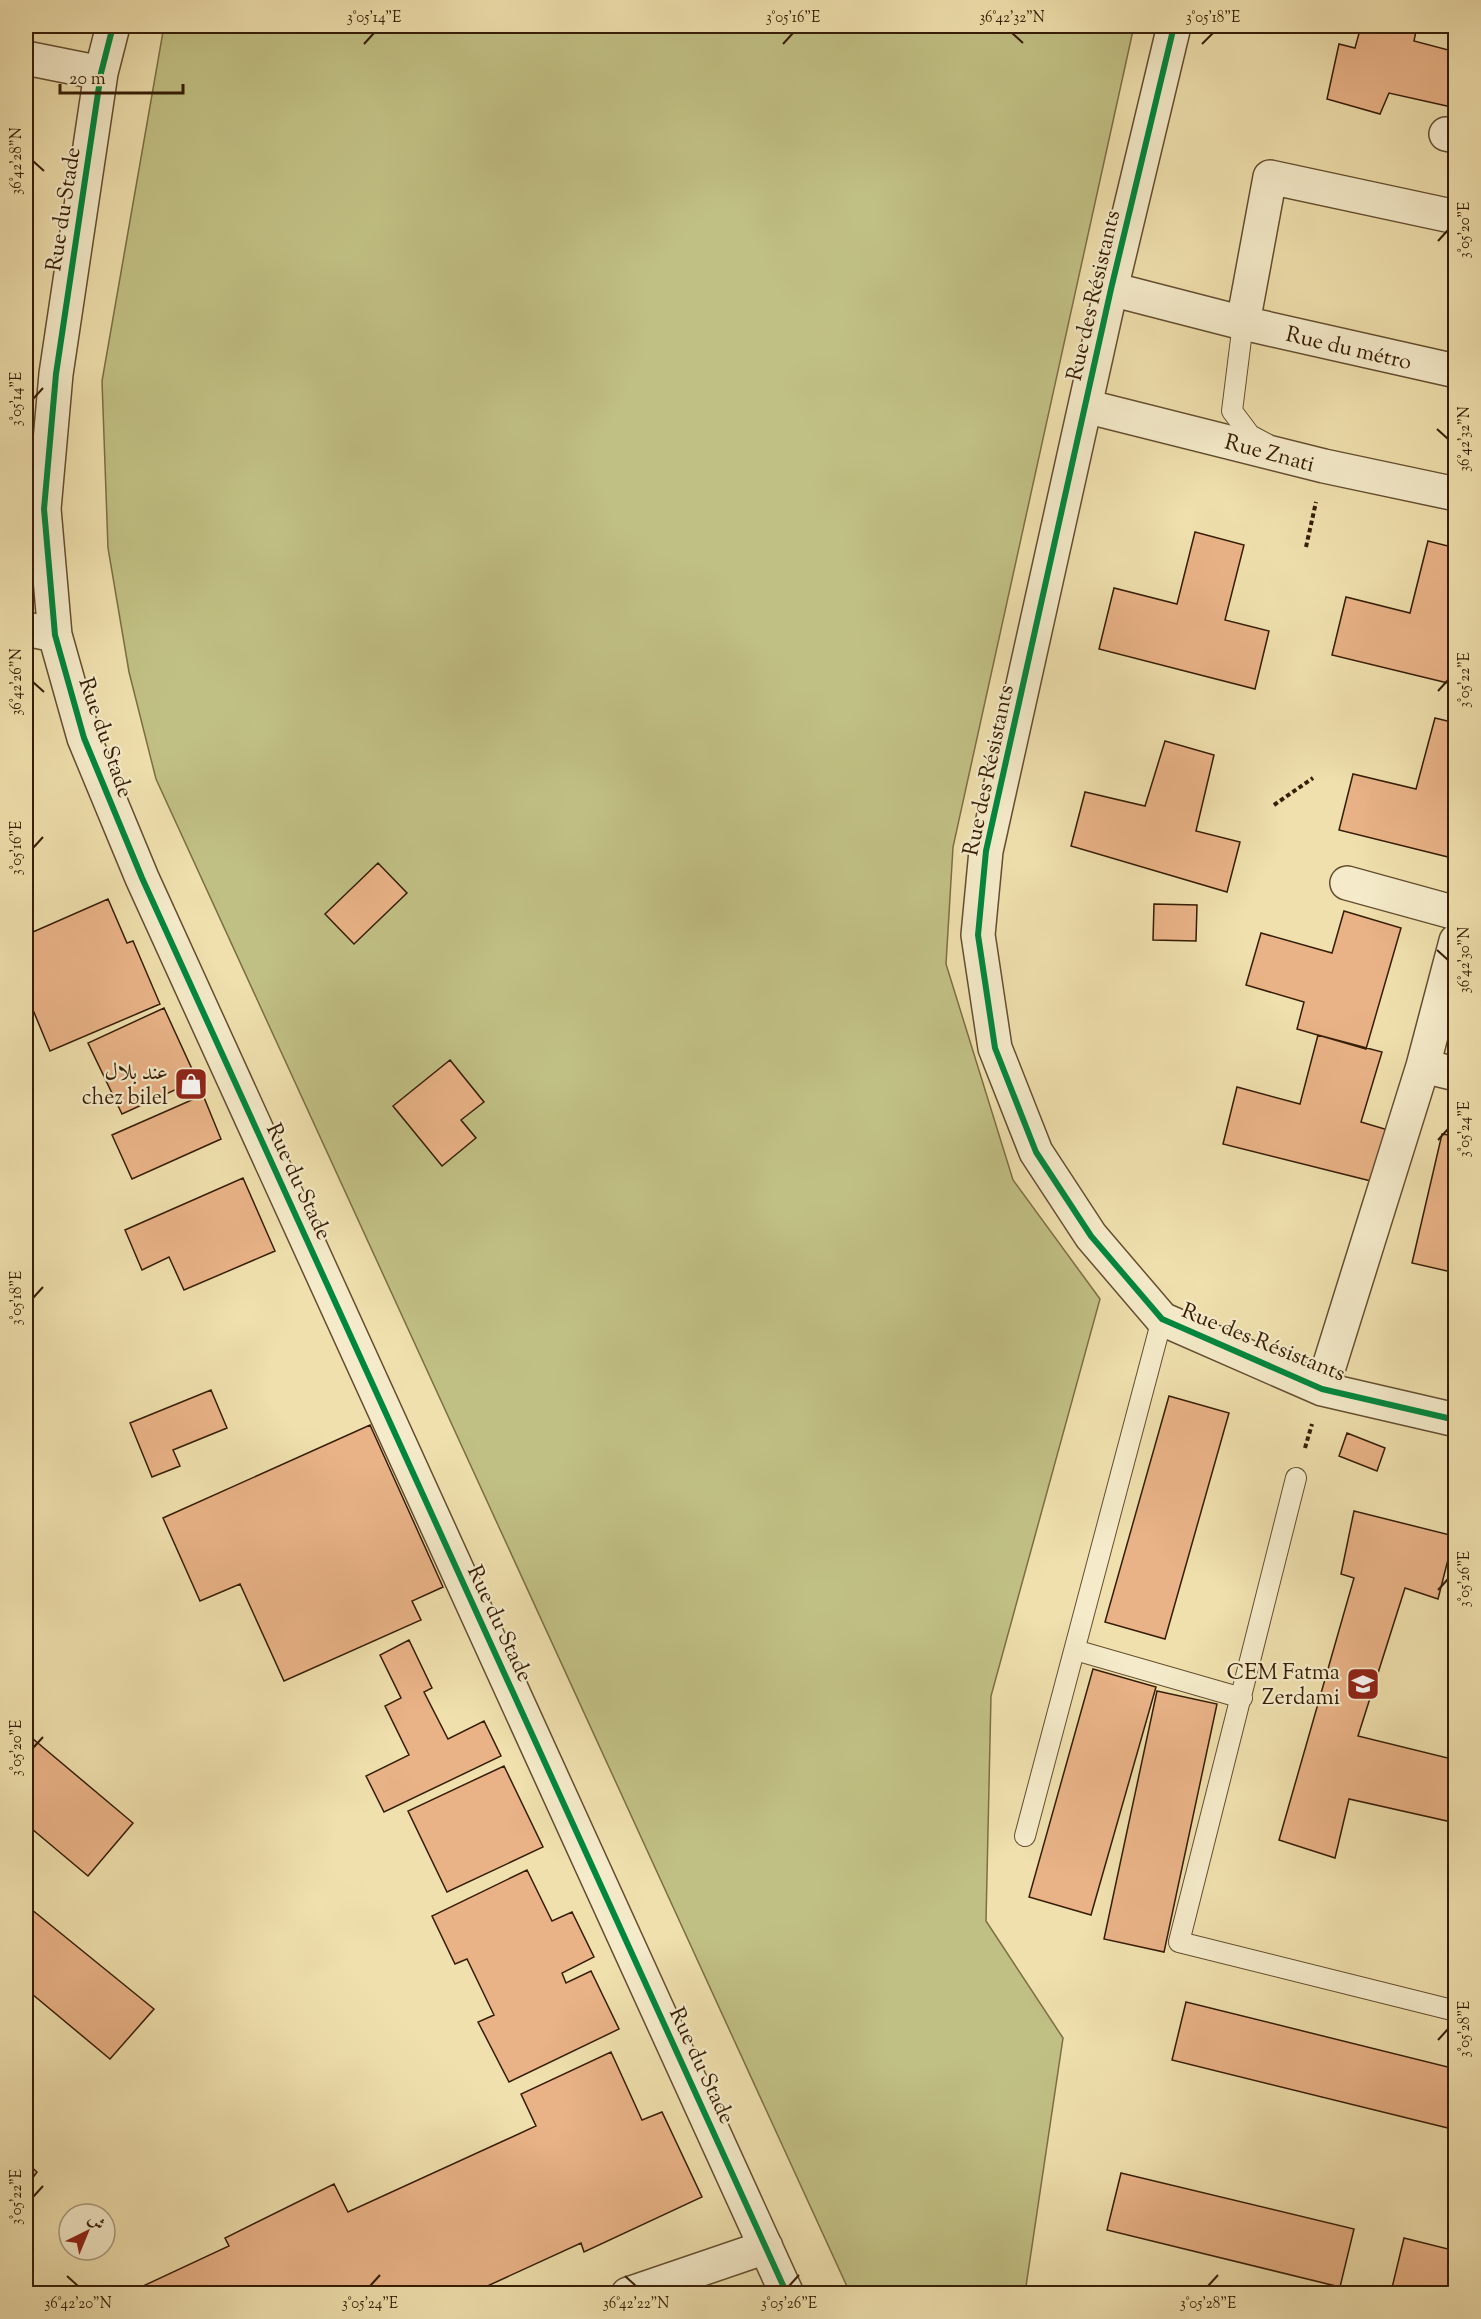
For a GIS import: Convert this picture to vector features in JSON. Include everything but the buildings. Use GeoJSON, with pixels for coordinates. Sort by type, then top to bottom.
{"type":"FeatureCollection","features":[{"type":"Feature","properties":{"kind":"street","name":"Rue du Stade"},"geometry":{"type":"LineString","coordinates":[[113,26],[101,73],[56,374],[45,498],[40,632],[142,878],[788,2294]]}},
{"type":"Feature","properties":{"kind":"street","name":"Rue des Résistants"},"geometry":{"type":"LineString","coordinates":[[1174,26],[1111,288],[986,851],[978,935],[995,1048],[1036,1152],[1091,1236],[1162,1319],[1322,1389],[1455,1420]]}},
{"type":"Feature","properties":{"kind":"street"},"geometry":{"type":"LineString","coordinates":[[26,58],[101,73]]}},
{"type":"Feature","properties":{"kind":"street"},"geometry":{"type":"LineString","coordinates":[[1243,323],[1270,177],[1455,217]]}},
{"type":"Feature","properties":{"kind":"street","name":"Rue du métro"},"geometry":{"type":"LineString","coordinates":[[1111,288],[1243,323],[1455,371]]}},
{"type":"Feature","properties":{"kind":"street","name":"Rue Znati"},"geometry":{"type":"LineString","coordinates":[[1085,405],[1310,462],[1455,494]]}},
{"type":"Feature","properties":{"kind":"street"},"geometry":{"type":"LineString","coordinates":[[1347,883],[1455,913]]}},
{"type":"Feature","properties":{"kind":"street"},"geometry":{"type":"LineString","coordinates":[[1322,1389],[1423,1066],[1449,991],[1455,941]]}},
{"type":"Feature","properties":{"kind":"street"},"geometry":{"type":"LineString","coordinates":[[1423,1066],[1455,1074]]}},
{"type":"Feature","properties":{"kind":"street"},"geometry":{"type":"LineString","coordinates":[[628,2294],[766,2247]]}},
{"type":"Feature","properties":{"kind":"lane"},"geometry":{"type":"LineString","coordinates":[[1243,323],[1232,411],[1250,435],[1310,462]]}},
{"type":"Feature","properties":{"kind":"lane"},"geometry":{"type":"LineString","coordinates":[[1025,1836],[1162,1319]]}},
{"type":"Feature","properties":{"kind":"lane"},"geometry":{"type":"LineString","coordinates":[[1296,1478],[1179,1942],[1455,2011]]}},
{"type":"Feature","properties":{"kind":"lane"},"geometry":{"type":"LineString","coordinates":[[1075,1650],[1242,1698]]}},
{"type":"Feature","properties":{"kind":"path"},"geometry":{"type":"LineString","coordinates":[[1306,547],[1310,462]]}},
{"type":"Feature","properties":{"kind":"path"},"geometry":{"type":"LineString","coordinates":[[1274,805],[1313,778]]}},
{"type":"Feature","properties":{"kind":"path"},"geometry":{"type":"LineString","coordinates":[[1296,1478],[1322,1389]]}},
{"type":"Feature","properties":{"kind":"shaded area"},"geometry":{"type":"Polygon","coordinates":[[[164,26],[1134,26],[953,847],[946,964],[1013,1180],[1100,1299],[991,1696],[986,1921],[1063,2038],[1025,2293],[850,2293],[156,779],[129,672],[108,548],[102,381],[164,26]]]}},
{"type":"Feature","properties":{"kind":"cycle path"},"geometry":{"type":"LineString","coordinates":[[113,26],[101,73],[56,374],[44,509],[55,635],[84,738],[142,878],[787,2294]]}},
{"type":"Feature","properties":{"kind":"cycle path"},"geometry":{"type":"LineString","coordinates":[[1174,26],[1111,289],[986,851],[978,935],[995,1048],[1036,1152],[1091,1236],[1162,1319],[1322,1389],[1456,1420]]}},
{"type":"Feature","properties":{"kind":"place","name":"عند بلال chez bilel"},"geometry":{"type":"Point","coordinates":[191,1084]}},
{"type":"Feature","properties":{"kind":"place","name":"CEM Fatma Zerdami"},"geometry":{"type":"Point","coordinates":[1363,1684]}}]}
